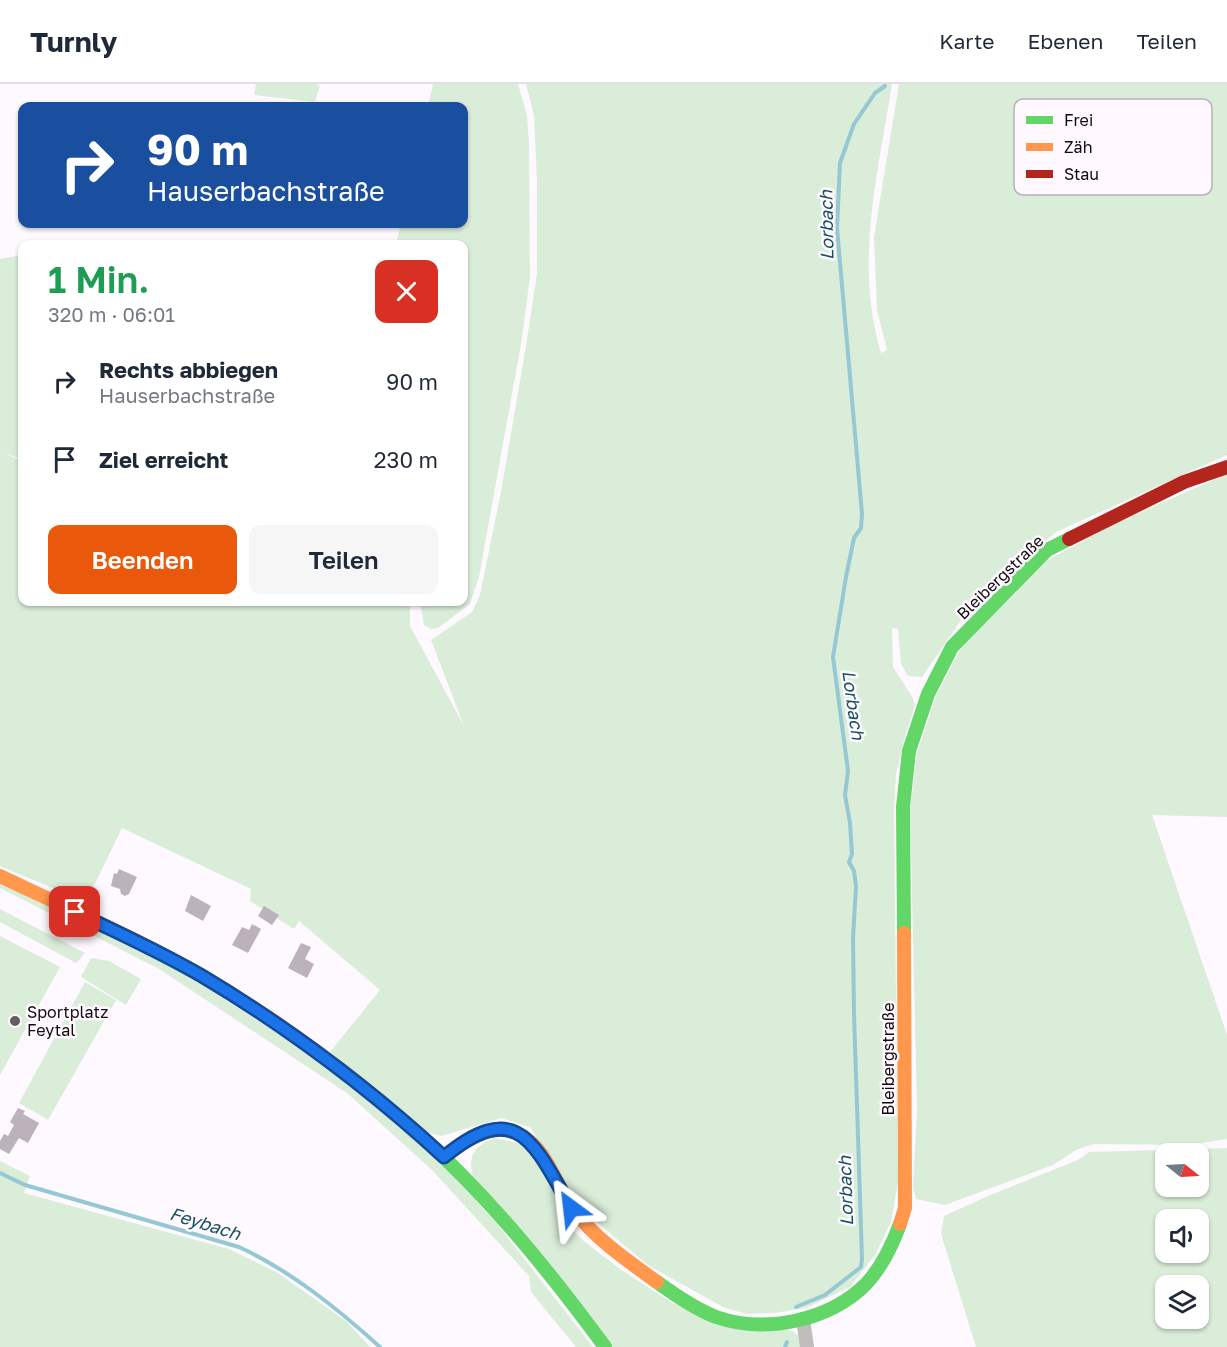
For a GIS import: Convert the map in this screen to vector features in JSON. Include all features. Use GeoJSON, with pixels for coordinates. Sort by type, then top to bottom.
{"type":"FeatureCollection","features":[{"type":"Feature","properties":{"kind":"street","name":"Bleibergstraße"},"geometry":{"type":"LineString","coordinates":[[444,1157],[474,1135],[492,1128],[518,1133],[537,1149],[571,1208],[580,1218],[609,1244],[676,1294],[716,1317],[741,1323],[786,1323],[803,1319],[837,1305],[861,1288],[879,1268],[895,1239],[905,1208],[903,807],[909,751],[928,694],[952,647],[1047,550],[1184,482],[1227,467]]}},
{"type":"Feature","properties":{"kind":"street"},"geometry":{"type":"LineString","coordinates":[[0,876],[200,975],[270,1018],[370,1091],[444,1157],[516,1234],[605,1347]]}},
{"type":"Feature","properties":{"kind":"street"},"geometry":{"type":"LineString","coordinates":[[803,1319],[807,1347]]}},
{"type":"Feature","properties":{"kind":"green space"},"geometry":{"type":"Polygon","coordinates":[[[256,84],[316,84],[320,86],[315,102],[254,95],[256,84]]]}},
{"type":"Feature","properties":{"kind":"green space"},"geometry":{"type":"Polygon","coordinates":[[[433,84],[518,84],[527,115],[530,277],[521,344],[479,577],[468,606],[468,240],[397,240],[400,228],[468,228],[468,102],[429,102],[433,84]]]}},
{"type":"Feature","properties":{"kind":"green space"},"geometry":{"type":"Polygon","coordinates":[[[526,84],[892,84],[875,185],[869,252],[869,286],[873,319],[881,353],[887,350],[877,310],[874,237],[899,84],[1227,84],[1227,455],[1056,532],[1010,571],[965,614],[922,677],[908,676],[901,664],[898,629],[892,628],[893,667],[913,698],[915,706],[896,775],[894,811],[898,1183],[891,1222],[875,1255],[850,1287],[806,1308],[747,1314],[725,1308],[649,1266],[575,1204],[531,1128],[502,1118],[441,1136],[423,1131],[330,1052],[380,990],[299,921],[294,929],[250,901],[251,889],[122,828],[86,902],[0,866],[0,259],[18,256],[18,458],[3,453],[18,459],[18,606],[410,606],[410,626],[464,726],[431,640],[472,612],[480,595],[501,492],[537,274],[534,115],[526,84]]]}},
{"type":"Feature","properties":{"kind":"green space"},"geometry":{"type":"Polygon","coordinates":[[[1227,474],[1227,817],[1152,815],[1227,1035],[1227,1139],[1202,1143],[1094,1144],[1076,1150],[1053,1165],[945,1205],[916,1199],[913,1187],[917,1109],[910,810],[917,753],[936,696],[963,644],[1048,560],[1114,524],[1227,474]]]}},
{"type":"Feature","properties":{"kind":"green space"},"geometry":{"type":"Polygon","coordinates":[[[421,606],[467,606],[438,628],[431,629],[424,625],[421,606]]]}},
{"type":"Feature","properties":{"kind":"green space"},"geometry":{"type":"Polygon","coordinates":[[[0,878],[157,956],[296,1045],[360,1094],[442,1163],[497,1224],[593,1347],[576,1347],[531,1292],[529,1276],[432,1170],[347,1093],[159,969],[0,888],[0,878]]]}},
{"type":"Feature","properties":{"kind":"green space"},"geometry":{"type":"Polygon","coordinates":[[[0,909],[85,953],[76,963],[0,922],[0,909]]]}},
{"type":"Feature","properties":{"kind":"green space","name":"Sportplatz Feytal"},"geometry":{"type":"Polygon","coordinates":[[[0,936],[60,967],[0,1075],[0,936]]]}},
{"type":"Feature","properties":{"kind":"green space"},"geometry":{"type":"Polygon","coordinates":[[[91,958],[109,961],[141,979],[126,1005],[81,977],[91,958]]]}},
{"type":"Feature","properties":{"kind":"green space"},"geometry":{"type":"Polygon","coordinates":[[[85,982],[116,1000],[48,1120],[19,1103],[85,982]]]}},
{"type":"Feature","properties":{"kind":"green space"},"geometry":{"type":"Polygon","coordinates":[[[495,1138],[520,1144],[537,1160],[562,1207],[568,1226],[620,1269],[672,1303],[793,1331],[800,1337],[803,1347],[612,1347],[473,1177],[471,1163],[474,1152],[482,1144],[495,1138]]]}},
{"type":"Feature","properties":{"kind":"green space"},"geometry":{"type":"Polygon","coordinates":[[[1227,1148],[1227,1347],[976,1347],[941,1234],[944,1216],[1078,1160],[1089,1152],[1155,1150],[1155,1197],[1209,1197],[1209,1149],[1227,1148]]]}},
{"type":"Feature","properties":{"kind":"green space"},"geometry":{"type":"Polygon","coordinates":[[[0,1161],[30,1176],[24,1193],[229,1249],[278,1273],[347,1322],[370,1347],[0,1347],[0,1161]]]}},
{"type":"Feature","properties":{"kind":"building"},"geometry":{"type":"Polygon","coordinates":[[[119,869],[137,877],[129,894],[125,896],[121,894],[120,889],[111,886],[114,873],[117,874],[119,869]]]}},
{"type":"Feature","properties":{"kind":"building"},"geometry":{"type":"Polygon","coordinates":[[[191,895],[211,906],[203,921],[185,911],[191,895]]]}},
{"type":"Feature","properties":{"kind":"building"},"geometry":{"type":"Polygon","coordinates":[[[264,906],[279,915],[272,925],[258,916],[264,906]]]}},
{"type":"Feature","properties":{"kind":"building"},"geometry":{"type":"Polygon","coordinates":[[[252,924],[261,929],[248,953],[232,945],[242,927],[249,930],[252,924]]]}},
{"type":"Feature","properties":{"kind":"building"},"geometry":{"type":"Polygon","coordinates":[[[301,943],[311,947],[305,959],[314,964],[307,978],[288,968],[301,943]]]}},
{"type":"Feature","properties":{"kind":"building"},"geometry":{"type":"Polygon","coordinates":[[[18,1108],[25,1111],[23,1114],[39,1123],[28,1143],[19,1138],[9,1154],[0,1149],[0,1141],[4,1134],[8,1136],[14,1125],[10,1122],[18,1108]]]}},
{"type":"Feature","properties":{"kind":"waterway","name":"Lorbach"},"geometry":{"type":"LineString","coordinates":[[796,1307],[825,1295],[861,1267],[862,1259],[854,1014],[853,938],[856,886],[854,871],[849,862],[852,854],[845,795],[848,771],[833,657],[846,577],[854,538],[861,528],[862,514],[837,228],[840,163],[854,124],[875,93],[885,86]]}},
{"type":"Feature","properties":{"kind":"waterway","name":"Feybach"},"geometry":{"type":"LineString","coordinates":[[0,1173],[25,1185],[239,1247],[295,1279],[348,1319],[380,1347]]}},
{"type":"Feature","properties":{"kind":"waterway","name":"Lorbach"},"geometry":{"type":"LineString","coordinates":[[785,1347],[787,1342]]}},
{"type":"Feature","properties":{"kind":"traffic: fast"},"geometry":{"type":"LineString","coordinates":[[904,933],[903,807],[909,751],[928,694],[952,647],[1047,550],[1069,539]]}},
{"type":"Feature","properties":{"kind":"traffic: fast"},"geometry":{"type":"LineString","coordinates":[[411,1127],[490,1204],[561,1288],[605,1347]]}},
{"type":"Feature","properties":{"kind":"traffic: fast"},"geometry":{"type":"LineString","coordinates":[[657,1282],[693,1306],[716,1317],[755,1324],[795,1321],[834,1307],[851,1297],[866,1284],[886,1256],[900,1224]]}},
{"type":"Feature","properties":{"kind":"traffic: slow"},"geometry":{"type":"LineString","coordinates":[[0,876],[151,948],[256,1009],[361,1085],[411,1127]]}},
{"type":"Feature","properties":{"kind":"traffic: slow"},"geometry":{"type":"LineString","coordinates":[[900,1224],[905,1208],[904,933]]}},
{"type":"Feature","properties":{"kind":"traffic: slow"},"geometry":{"type":"LineString","coordinates":[[444,1157],[483,1133],[496,1130],[521,1135],[533,1144],[544,1158],[566,1198],[582,1221],[612,1249],[657,1282]]}},
{"type":"Feature","properties":{"kind":"traffic: jam"},"geometry":{"type":"LineString","coordinates":[[1069,539],[1184,482],[1227,467]]}},
{"type":"Feature","properties":{"kind":"place","name":"Sportplatz Feytal"},"geometry":{"type":"Point","coordinates":[15,1021]}},
{"type":"Feature","properties":{"kind":"route"},"geometry":{"type":"LineString","coordinates":[[75,912],[200,975],[279,1024],[370,1091],[444,1157],[474,1135],[492,1128],[503,1128],[518,1133],[537,1149],[571,1208]]}}]}
